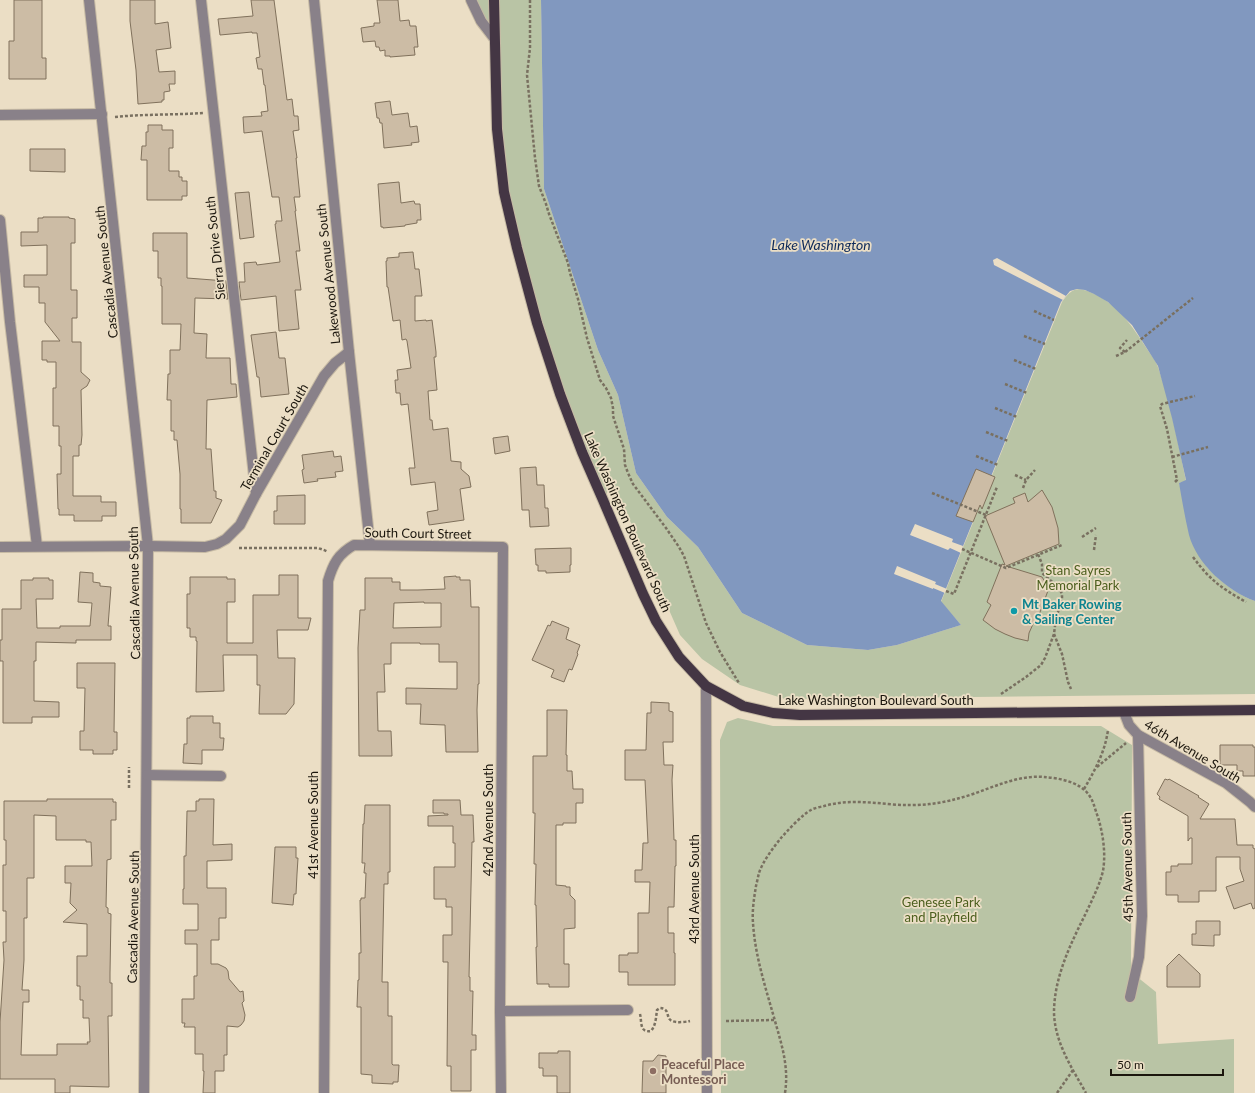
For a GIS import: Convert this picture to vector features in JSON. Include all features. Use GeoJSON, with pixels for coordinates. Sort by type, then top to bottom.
{"type":"FeatureCollection","features":[{"type":"Feature","properties":{"kind":"main road","name":"Lake Washington Boulevard South"},"geometry":{"type":"LineString","coordinates":[[494,0],[497,128],[504,192],[537,323],[560,394],[643,594],[656,621],[680,657],[706,686],[743,706],[773,713],[825,715],[1255,710]]}},
{"type":"Feature","properties":{"kind":"street","name":"Cascadia Avenue South"},"geometry":{"type":"LineString","coordinates":[[89,0],[148,546],[144,1093]]}},
{"type":"Feature","properties":{"kind":"street","name":"Sierra Drive South"},"geometry":{"type":"LineString","coordinates":[[200,0],[256,494]]}},
{"type":"Feature","properties":{"kind":"street","name":"Lakewood Avenue South"},"geometry":{"type":"LineString","coordinates":[[314,0],[370,545]]}},
{"type":"Feature","properties":{"kind":"street"},"geometry":{"type":"LineString","coordinates":[[471,0],[481,22],[494,38]]}},
{"type":"Feature","properties":{"kind":"street"},"geometry":{"type":"LineString","coordinates":[[0,115],[102,114]]}},
{"type":"Feature","properties":{"kind":"street"},"geometry":{"type":"LineString","coordinates":[[0,220],[5,322],[37,546]]}},
{"type":"Feature","properties":{"kind":"street","name":"Terminal Court South"},"geometry":{"type":"LineString","coordinates":[[148,546],[205,547],[217,544],[226,539],[240,525],[256,494],[324,376],[335,363],[349,352]]}},
{"type":"Feature","properties":{"kind":"street","name":"South Court Street"},"geometry":{"type":"LineString","coordinates":[[338,559],[345,550],[354,545],[503,547]]}},
{"type":"Feature","properties":{"kind":"street"},"geometry":{"type":"LineString","coordinates":[[0,547],[148,546]]}},
{"type":"Feature","properties":{"kind":"street","name":"42nd Avenue South"},"geometry":{"type":"LineString","coordinates":[[501,1093],[500,1011],[503,547]]}},
{"type":"Feature","properties":{"kind":"street","name":"41st Avenue South"},"geometry":{"type":"LineString","coordinates":[[324,1093],[328,581],[332,568],[338,559]]}},
{"type":"Feature","properties":{"kind":"street","name":"43rd Avenue South"},"geometry":{"type":"LineString","coordinates":[[706,686],[707,1093]]}},
{"type":"Feature","properties":{"kind":"street","name":"46th Avenue South"},"geometry":{"type":"LineString","coordinates":[[1124,712],[1129,725],[1138,735],[1226,783],[1250,802],[1255,808]]}},
{"type":"Feature","properties":{"kind":"street","name":"45th Avenue South"},"geometry":{"type":"LineString","coordinates":[[1130,997],[1139,957],[1142,916],[1138,735]]}},
{"type":"Feature","properties":{"kind":"street"},"geometry":{"type":"LineString","coordinates":[[147,775],[221,776]]}},
{"type":"Feature","properties":{"kind":"street"},"geometry":{"type":"LineString","coordinates":[[500,1011],[628,1010]]}},
{"type":"Feature","properties":{"kind":"path"},"geometry":{"type":"LineString","coordinates":[[530,0],[530,48],[527,75],[539,186],[568,263],[587,338],[600,380],[611,398],[613,416],[624,449],[628,473],[633,484],[680,547],[709,629],[720,652],[739,683]]}},
{"type":"Feature","properties":{"kind":"path"},"geometry":{"type":"LineString","coordinates":[[115,117],[137,114],[180,115],[208,113]]}},
{"type":"Feature","properties":{"kind":"path"},"geometry":{"type":"LineString","coordinates":[[1116,356],[1125,352],[1193,298]]}},
{"type":"Feature","properties":{"kind":"path"},"geometry":{"type":"LineString","coordinates":[[1034,311],[1054,320]]}},
{"type":"Feature","properties":{"kind":"path"},"geometry":{"type":"LineString","coordinates":[[1024,336],[1044,344]]}},
{"type":"Feature","properties":{"kind":"path"},"geometry":{"type":"LineString","coordinates":[[1125,352],[1120,348],[1127,340]]}},
{"type":"Feature","properties":{"kind":"path"},"geometry":{"type":"LineString","coordinates":[[1014,360],[1036,369]]}},
{"type":"Feature","properties":{"kind":"path"},"geometry":{"type":"LineString","coordinates":[[1005,384],[1027,393]]}},
{"type":"Feature","properties":{"kind":"path"},"geometry":{"type":"LineString","coordinates":[[1175,482],[1176,480],[1167,429],[1160,406],[1162,404],[1194,396]]}},
{"type":"Feature","properties":{"kind":"path"},"geometry":{"type":"LineString","coordinates":[[995,408],[1017,417]]}},
{"type":"Feature","properties":{"kind":"path"},"geometry":{"type":"LineString","coordinates":[[986,432],[1008,441]]}},
{"type":"Feature","properties":{"kind":"path"},"geometry":{"type":"LineString","coordinates":[[1172,456],[1208,447]]}},
{"type":"Feature","properties":{"kind":"path"},"geometry":{"type":"LineString","coordinates":[[976,456],[998,465]]}},
{"type":"Feature","properties":{"kind":"path"},"geometry":{"type":"LineString","coordinates":[[1023,488],[1026,480],[1035,470]]}},
{"type":"Feature","properties":{"kind":"path"},"geometry":{"type":"LineString","coordinates":[[1015,475],[1026,480]]}},
{"type":"Feature","properties":{"kind":"path"},"geometry":{"type":"LineString","coordinates":[[946,591],[954,594],[997,487]]}},
{"type":"Feature","properties":{"kind":"path"},"geometry":{"type":"LineString","coordinates":[[932,493],[986,515]]}},
{"type":"Feature","properties":{"kind":"path"},"geometry":{"type":"LineString","coordinates":[[1082,537],[1096,528]]}},
{"type":"Feature","properties":{"kind":"path"},"geometry":{"type":"LineString","coordinates":[[1094,550],[1096,534]]}},
{"type":"Feature","properties":{"kind":"path"},"geometry":{"type":"LineString","coordinates":[[962,549],[1006,568],[1062,545]]}},
{"type":"Feature","properties":{"kind":"path"},"geometry":{"type":"LineString","coordinates":[[239,548],[318,548],[329,553]]}},
{"type":"Feature","properties":{"kind":"path"},"geometry":{"type":"LineString","coordinates":[[1001,694],[1041,665],[1054,634],[1062,594],[1059,588],[1042,572],[1042,564],[1038,554]]}},
{"type":"Feature","properties":{"kind":"path"},"geometry":{"type":"LineString","coordinates":[[1193,557],[1216,584],[1246,602]]}},
{"type":"Feature","properties":{"kind":"path"},"geometry":{"type":"LineString","coordinates":[[1054,634],[1062,654],[1065,673],[1071,689]]}},
{"type":"Feature","properties":{"kind":"path"},"geometry":{"type":"LineString","coordinates":[[1084,789],[1096,767],[1106,741],[1108,730]]}},
{"type":"Feature","properties":{"kind":"path"},"geometry":{"type":"LineString","coordinates":[[1096,767],[1126,743]]}},
{"type":"Feature","properties":{"kind":"path"},"geometry":{"type":"LineString","coordinates":[[129,767],[129,788]]}},
{"type":"Feature","properties":{"kind":"path"},"geometry":{"type":"LineString","coordinates":[[785,1093],[787,1085],[785,1054],[758,958],[753,923],[754,902],[759,872],[773,848],[787,830],[811,810],[836,803],[859,801],[921,806],[947,802],[1031,776],[1054,778],[1084,789],[1090,796],[1094,806],[1103,841],[1104,855],[1100,883],[1060,974],[1056,990],[1054,1014],[1058,1038],[1086,1093]]}},
{"type":"Feature","properties":{"kind":"path"},"geometry":{"type":"LineString","coordinates":[[639,1013],[641,1016],[641,1026],[643,1030],[647,1032],[651,1031],[653,1028],[657,1010],[660,1008],[664,1008],[667,1011],[669,1019],[672,1021],[690,1022]]}},
{"type":"Feature","properties":{"kind":"path"},"geometry":{"type":"LineString","coordinates":[[726,1021],[775,1020]]}},
{"type":"Feature","properties":{"kind":"path"},"geometry":{"type":"LineString","coordinates":[[1057,1093],[1073,1070]]}},
{"type":"Feature","properties":{"kind":"green space","name":"Stan Sayres Memorial Park"},"geometry":{"type":"Polygon","coordinates":[[[471,0],[541,0],[544,189],[598,350],[618,395],[636,473],[667,517],[698,547],[742,613],[807,645],[868,650],[897,645],[961,625],[941,602],[1062,302],[1068,294],[1078,289],[1101,297],[1117,309],[1136,332],[1157,365],[1163,381],[1170,409],[1186,481],[1179,483],[1207,567],[1229,587],[1241,595],[1255,601],[1255,694],[785,699],[740,685],[702,659],[680,635],[613,482],[603,500],[537,323],[504,192],[494,38],[471,0]]]}},
{"type":"Feature","properties":{"kind":"green space","name":"Genesee Park and Playfield"},"geometry":{"type":"Polygon","coordinates":[[[738,718],[773,726],[1101,726],[1132,745],[1131,972],[1156,992],[1158,1044],[1234,1039],[1234,1093],[721,1093],[720,740],[727,722],[738,718]]]}},
{"type":"Feature","properties":{"kind":"water","name":"Lake Washington"},"geometry":{"type":"Polygon","coordinates":[[[541,0],[1255,0],[1255,601],[1234,591],[1214,575],[1206,566],[1193,546],[1189,535],[1179,483],[1186,480],[1158,366],[1132,325],[1108,302],[1085,290],[1077,289],[1070,291],[1061,302],[941,601],[961,625],[897,645],[868,650],[807,645],[742,613],[698,547],[667,517],[636,473],[618,395],[598,350],[544,189],[541,0]]]}},
{"type":"Feature","properties":{"kind":"pier"},"geometry":{"type":"Polygon","coordinates":[[[997,258],[1066,296],[1063,300],[994,265],[993,260],[997,258]]]}},
{"type":"Feature","properties":{"kind":"pier"},"geometry":{"type":"Polygon","coordinates":[[[915,524],[953,539],[952,542],[963,546],[961,553],[950,548],[948,550],[910,535],[915,524]]]}},
{"type":"Feature","properties":{"kind":"pier"},"geometry":{"type":"Polygon","coordinates":[[[897,566],[936,582],[935,584],[947,589],[945,593],[894,574],[897,566]]]}},
{"type":"Feature","properties":{"kind":"building"},"geometry":{"type":"Polygon","coordinates":[[[14,0],[42,0],[42,58],[46,58],[46,79],[9,79],[9,41],[14,41],[14,0]]]}},
{"type":"Feature","properties":{"kind":"building"},"geometry":{"type":"Polygon","coordinates":[[[130,0],[155,0],[155,24],[168,22],[171,48],[156,50],[159,72],[175,71],[175,84],[169,84],[170,91],[164,92],[164,100],[162,100],[162,102],[138,104],[136,70],[130,21],[130,0]]]}},
{"type":"Feature","properties":{"kind":"building"},"geometry":{"type":"Polygon","coordinates":[[[251,0],[274,0],[287,100],[292,99],[294,116],[298,116],[299,130],[293,131],[300,197],[294,197],[300,251],[296,251],[301,290],[295,290],[299,329],[279,331],[276,296],[241,300],[239,282],[245,282],[244,263],[256,262],[257,265],[280,262],[275,224],[276,221],[282,221],[279,197],[272,197],[262,131],[244,133],[243,117],[262,116],[261,112],[268,111],[262,69],[258,69],[256,58],[260,57],[257,33],[252,32],[220,35],[218,19],[253,16],[251,0]]]}},
{"type":"Feature","properties":{"kind":"building"},"geometry":{"type":"Polygon","coordinates":[[[377,0],[398,0],[400,21],[409,20],[410,26],[416,26],[418,47],[414,47],[415,55],[385,56],[385,50],[380,51],[379,47],[376,47],[375,41],[363,42],[361,28],[374,26],[374,23],[380,23],[377,0]]]}},
{"type":"Feature","properties":{"kind":"building"},"geometry":{"type":"Polygon","coordinates":[[[390,101],[392,115],[408,113],[410,127],[417,126],[419,142],[411,143],[412,145],[384,148],[382,123],[380,123],[379,118],[377,118],[375,103],[390,101]]]}},
{"type":"Feature","properties":{"kind":"building"},"geometry":{"type":"Polygon","coordinates":[[[148,125],[162,125],[162,130],[173,130],[173,148],[169,148],[169,171],[179,171],[179,177],[182,177],[182,181],[187,181],[187,196],[182,196],[182,200],[147,200],[147,160],[141,160],[142,146],[146,146],[146,132],[148,132],[148,125]]]}},
{"type":"Feature","properties":{"kind":"building"},"geometry":{"type":"Polygon","coordinates":[[[30,149],[65,149],[65,172],[30,171],[30,149]]]}},
{"type":"Feature","properties":{"kind":"building"},"geometry":{"type":"Polygon","coordinates":[[[399,182],[401,203],[414,201],[415,204],[420,204],[421,220],[417,220],[417,223],[405,226],[383,228],[381,227],[378,184],[399,182]]]}},
{"type":"Feature","properties":{"kind":"building"},"geometry":{"type":"Polygon","coordinates":[[[249,192],[254,237],[240,239],[235,193],[249,192]]]}},
{"type":"Feature","properties":{"kind":"building"},"geometry":{"type":"Polygon","coordinates":[[[69,217],[75,219],[75,243],[71,243],[71,290],[77,290],[77,318],[72,318],[72,342],[81,342],[81,372],[90,380],[87,386],[81,390],[82,435],[81,445],[79,445],[79,456],[73,456],[73,496],[101,496],[101,502],[116,502],[116,516],[102,516],[102,521],[74,521],[74,515],[59,515],[57,474],[61,474],[61,446],[59,446],[59,426],[53,426],[53,388],[56,388],[56,362],[47,362],[47,360],[42,360],[42,341],[60,341],[45,322],[45,303],[39,303],[39,287],[24,287],[24,275],[47,275],[47,245],[21,246],[21,232],[38,232],[38,218],[69,217]]]}},
{"type":"Feature","properties":{"kind":"building"},"geometry":{"type":"Polygon","coordinates":[[[153,233],[187,233],[187,278],[226,281],[228,299],[195,298],[194,333],[207,334],[206,358],[230,358],[231,384],[236,384],[237,397],[207,400],[206,449],[211,449],[214,491],[216,491],[216,498],[222,500],[211,523],[181,523],[180,474],[177,440],[174,440],[174,431],[171,431],[171,400],[167,400],[168,374],[170,374],[170,350],[180,350],[181,324],[162,324],[162,286],[161,278],[158,278],[158,251],[153,251],[153,233]]]}},
{"type":"Feature","properties":{"kind":"building"},"geometry":{"type":"Polygon","coordinates":[[[413,252],[415,269],[419,269],[422,296],[415,296],[415,321],[432,320],[436,352],[436,357],[434,357],[437,390],[428,391],[430,420],[432,420],[433,430],[448,428],[451,461],[461,462],[461,469],[469,476],[471,487],[460,489],[464,520],[429,525],[427,512],[438,510],[435,482],[411,485],[409,468],[415,468],[408,404],[401,405],[400,393],[396,393],[395,380],[398,380],[397,370],[411,368],[407,341],[406,339],[402,340],[400,320],[393,321],[387,287],[387,258],[399,257],[399,253],[413,252]]]}},
{"type":"Feature","properties":{"kind":"building"},"geometry":{"type":"Polygon","coordinates":[[[276,332],[279,358],[285,358],[289,394],[261,397],[259,377],[257,377],[251,335],[276,332]]]}},
{"type":"Feature","properties":{"kind":"building"},"geometry":{"type":"Polygon","coordinates":[[[508,436],[510,451],[495,454],[493,438],[508,436]]]}},
{"type":"Feature","properties":{"kind":"building"},"geometry":{"type":"Polygon","coordinates":[[[333,451],[334,457],[341,456],[343,471],[335,472],[336,477],[317,479],[318,481],[304,483],[302,455],[333,451]]]}},
{"type":"Feature","properties":{"kind":"building"},"geometry":{"type":"Polygon","coordinates":[[[536,467],[537,485],[544,485],[545,508],[548,508],[549,526],[530,527],[529,510],[522,510],[520,468],[536,467]]]}},
{"type":"Feature","properties":{"kind":"building"},"geometry":{"type":"Polygon","coordinates":[[[976,469],[995,477],[982,509],[980,505],[973,522],[956,516],[976,469]]]}},
{"type":"Feature","properties":{"kind":"building"},"geometry":{"type":"Polygon","coordinates":[[[1042,490],[1052,507],[1058,528],[1059,544],[1006,566],[1042,577],[1049,588],[1036,623],[1034,622],[1029,633],[1028,641],[1005,634],[983,620],[991,605],[987,602],[1002,564],[1005,565],[985,516],[1015,503],[1013,498],[1025,493],[1028,502],[1042,490]]]}},
{"type":"Feature","properties":{"kind":"building"},"geometry":{"type":"Polygon","coordinates":[[[305,495],[305,524],[274,524],[274,511],[277,511],[277,496],[305,495]]]}},
{"type":"Feature","properties":{"kind":"building"},"geometry":{"type":"Polygon","coordinates":[[[571,548],[570,572],[546,573],[546,571],[538,571],[535,549],[571,548]]]}},
{"type":"Feature","properties":{"kind":"building"},"geometry":{"type":"Polygon","coordinates":[[[80,572],[93,573],[93,582],[100,583],[100,586],[111,587],[108,626],[111,626],[111,640],[76,640],[76,643],[36,642],[36,661],[34,661],[34,701],[59,702],[59,717],[32,717],[32,723],[3,723],[3,661],[0,661],[2,609],[21,609],[21,580],[49,578],[49,580],[53,580],[53,599],[36,599],[37,628],[90,626],[92,603],[78,602],[80,572]]]}},
{"type":"Feature","properties":{"kind":"building"},"geometry":{"type":"Polygon","coordinates":[[[279,575],[298,575],[298,618],[311,618],[308,630],[277,630],[278,658],[295,658],[294,704],[286,714],[259,714],[260,685],[257,685],[257,655],[223,655],[224,691],[196,692],[197,641],[196,637],[190,637],[190,628],[187,628],[187,594],[190,594],[190,577],[227,577],[227,579],[235,579],[235,602],[227,602],[227,643],[253,643],[253,595],[279,595],[279,575]]]}},
{"type":"Feature","properties":{"kind":"building"},"geometry":{"type":"Polygon","coordinates":[[[456,576],[460,577],[460,580],[470,580],[471,607],[479,607],[479,684],[477,710],[478,752],[446,752],[445,725],[420,724],[421,704],[406,704],[406,688],[457,689],[457,662],[439,662],[439,644],[391,643],[391,664],[384,664],[385,692],[377,692],[378,731],[391,731],[392,756],[359,756],[358,648],[360,610],[365,610],[365,578],[392,578],[392,582],[400,582],[400,590],[418,590],[445,589],[444,577],[456,576]],[[394,603],[393,628],[441,627],[441,603],[394,603]]]}},
{"type":"Feature","properties":{"kind":"building"},"geometry":{"type":"Polygon","coordinates":[[[552,621],[569,628],[566,639],[580,645],[572,670],[569,669],[564,682],[551,677],[554,670],[532,660],[548,625],[550,626],[552,621]]]}},
{"type":"Feature","properties":{"kind":"building"},"geometry":{"type":"Polygon","coordinates":[[[77,663],[115,663],[114,732],[117,732],[117,750],[113,750],[113,754],[93,754],[93,750],[80,750],[80,731],[84,731],[85,688],[77,688],[77,663]]]}},
{"type":"Feature","properties":{"kind":"building"},"geometry":{"type":"Polygon","coordinates":[[[651,702],[669,703],[669,711],[673,712],[673,742],[663,742],[664,765],[673,765],[672,780],[674,840],[676,840],[676,866],[674,907],[668,907],[668,933],[674,933],[675,985],[628,985],[628,972],[619,972],[619,955],[638,953],[638,913],[649,913],[650,882],[635,882],[635,870],[642,870],[643,843],[648,843],[645,780],[625,780],[625,750],[646,750],[647,713],[651,713],[651,702]]]}},
{"type":"Feature","properties":{"kind":"building"},"geometry":{"type":"Polygon","coordinates":[[[547,710],[567,710],[567,771],[572,771],[573,789],[583,789],[583,803],[576,803],[576,823],[563,823],[563,825],[556,825],[556,885],[570,887],[570,895],[575,900],[575,928],[564,929],[564,964],[569,964],[569,987],[549,987],[549,984],[537,984],[533,756],[547,756],[547,710]]]}},
{"type":"Feature","properties":{"kind":"building"},"geometry":{"type":"Polygon","coordinates":[[[190,716],[213,716],[213,723],[220,723],[220,738],[224,738],[223,750],[202,750],[202,764],[183,763],[184,744],[187,744],[187,718],[190,718],[190,716]]]}},
{"type":"Feature","properties":{"kind":"building"},"geometry":{"type":"Polygon","coordinates":[[[1220,745],[1253,745],[1253,747],[1255,747],[1255,776],[1243,776],[1243,771],[1237,771],[1237,765],[1220,765],[1220,745]]]}},
{"type":"Feature","properties":{"kind":"building"},"geometry":{"type":"Polygon","coordinates":[[[1165,779],[1169,779],[1199,796],[1198,797],[1209,804],[1200,819],[1235,819],[1237,845],[1253,845],[1253,848],[1255,849],[1255,908],[1253,909],[1251,903],[1234,909],[1226,887],[1244,881],[1240,869],[1240,857],[1216,857],[1216,891],[1199,891],[1199,902],[1178,902],[1178,895],[1166,895],[1166,872],[1171,872],[1171,866],[1178,866],[1178,864],[1192,864],[1192,838],[1188,841],[1188,816],[1159,799],[1160,797],[1157,794],[1165,779]]]}},
{"type":"Feature","properties":{"kind":"building"},"geometry":{"type":"Polygon","coordinates":[[[47,799],[113,799],[113,802],[116,802],[116,820],[111,820],[111,859],[107,860],[106,907],[108,908],[108,913],[111,914],[110,983],[112,983],[112,1016],[108,1016],[109,1087],[70,1086],[70,1093],[55,1093],[55,1079],[0,1079],[0,1022],[4,960],[3,942],[6,942],[6,911],[3,911],[3,865],[6,865],[6,840],[4,840],[4,801],[47,801],[47,799]],[[34,815],[34,878],[27,878],[27,918],[24,918],[22,990],[29,990],[29,1002],[23,1002],[21,1055],[57,1055],[57,1044],[88,1044],[87,1042],[90,1042],[89,1018],[83,1018],[83,1000],[80,1000],[80,986],[77,986],[77,956],[87,956],[87,924],[63,922],[77,910],[70,903],[71,883],[65,883],[65,866],[92,866],[91,842],[86,842],[86,840],[56,840],[56,816],[34,815]]]}},
{"type":"Feature","properties":{"kind":"building"},"geometry":{"type":"Polygon","coordinates":[[[199,799],[214,799],[213,845],[232,844],[232,860],[207,861],[207,888],[226,888],[226,918],[219,918],[219,940],[211,940],[211,964],[218,964],[226,968],[229,979],[240,992],[243,991],[244,1001],[242,1003],[245,1015],[244,1021],[238,1027],[227,1026],[227,1055],[224,1055],[224,1071],[215,1071],[215,1093],[203,1093],[203,1054],[195,1054],[195,1027],[184,1027],[185,1023],[182,1023],[182,999],[194,999],[194,976],[197,976],[197,944],[185,944],[185,930],[198,930],[198,904],[183,904],[183,889],[184,856],[186,856],[187,811],[196,811],[196,801],[199,801],[199,799]]]}},
{"type":"Feature","properties":{"kind":"building"},"geometry":{"type":"Polygon","coordinates":[[[433,800],[460,800],[461,815],[473,815],[474,842],[472,842],[469,977],[470,991],[473,991],[472,1035],[476,1035],[476,1050],[471,1050],[471,1091],[451,1091],[451,1066],[447,1066],[448,962],[443,962],[443,935],[452,935],[452,907],[446,907],[446,899],[434,899],[434,867],[455,867],[455,843],[453,843],[453,826],[428,826],[428,816],[448,815],[444,813],[433,813],[433,800]]]}},
{"type":"Feature","properties":{"kind":"building"},"geometry":{"type":"Polygon","coordinates":[[[365,805],[390,805],[390,872],[388,872],[388,884],[384,884],[382,982],[388,982],[388,1016],[392,1016],[392,1064],[399,1065],[398,1082],[393,1082],[393,1084],[372,1083],[372,1075],[361,1074],[361,1007],[357,1007],[359,953],[361,953],[360,900],[361,898],[365,898],[366,873],[364,873],[365,863],[362,863],[365,805]]]}},
{"type":"Feature","properties":{"kind":"building"},"geometry":{"type":"Polygon","coordinates":[[[275,847],[296,847],[296,858],[298,858],[296,894],[294,894],[293,905],[272,903],[275,847]]]}},
{"type":"Feature","properties":{"kind":"building"},"geometry":{"type":"Polygon","coordinates":[[[1196,921],[1220,921],[1220,935],[1214,935],[1214,946],[1192,945],[1192,934],[1196,934],[1196,921]]]}},
{"type":"Feature","properties":{"kind":"building"},"geometry":{"type":"Polygon","coordinates":[[[1179,954],[1200,974],[1200,987],[1167,987],[1167,966],[1179,954]]]}},
{"type":"Feature","properties":{"kind":"building"},"geometry":{"type":"Polygon","coordinates":[[[558,1051],[570,1051],[570,1093],[557,1093],[557,1076],[543,1076],[543,1068],[539,1068],[539,1053],[558,1053],[558,1051]]]}},
{"type":"Feature","properties":{"kind":"building"},"geometry":{"type":"Polygon","coordinates":[[[658,1055],[666,1056],[666,1093],[642,1093],[643,1061],[653,1061],[658,1055]]]}},
{"type":"Feature","properties":{"kind":"place","name":"Mt Baker Rowing & Sailing Center"},"geometry":{"type":"Point","coordinates":[1014,611]}},
{"type":"Feature","properties":{"kind":"place","name":"Peaceful Place Montessori"},"geometry":{"type":"Point","coordinates":[653,1071]}}]}
